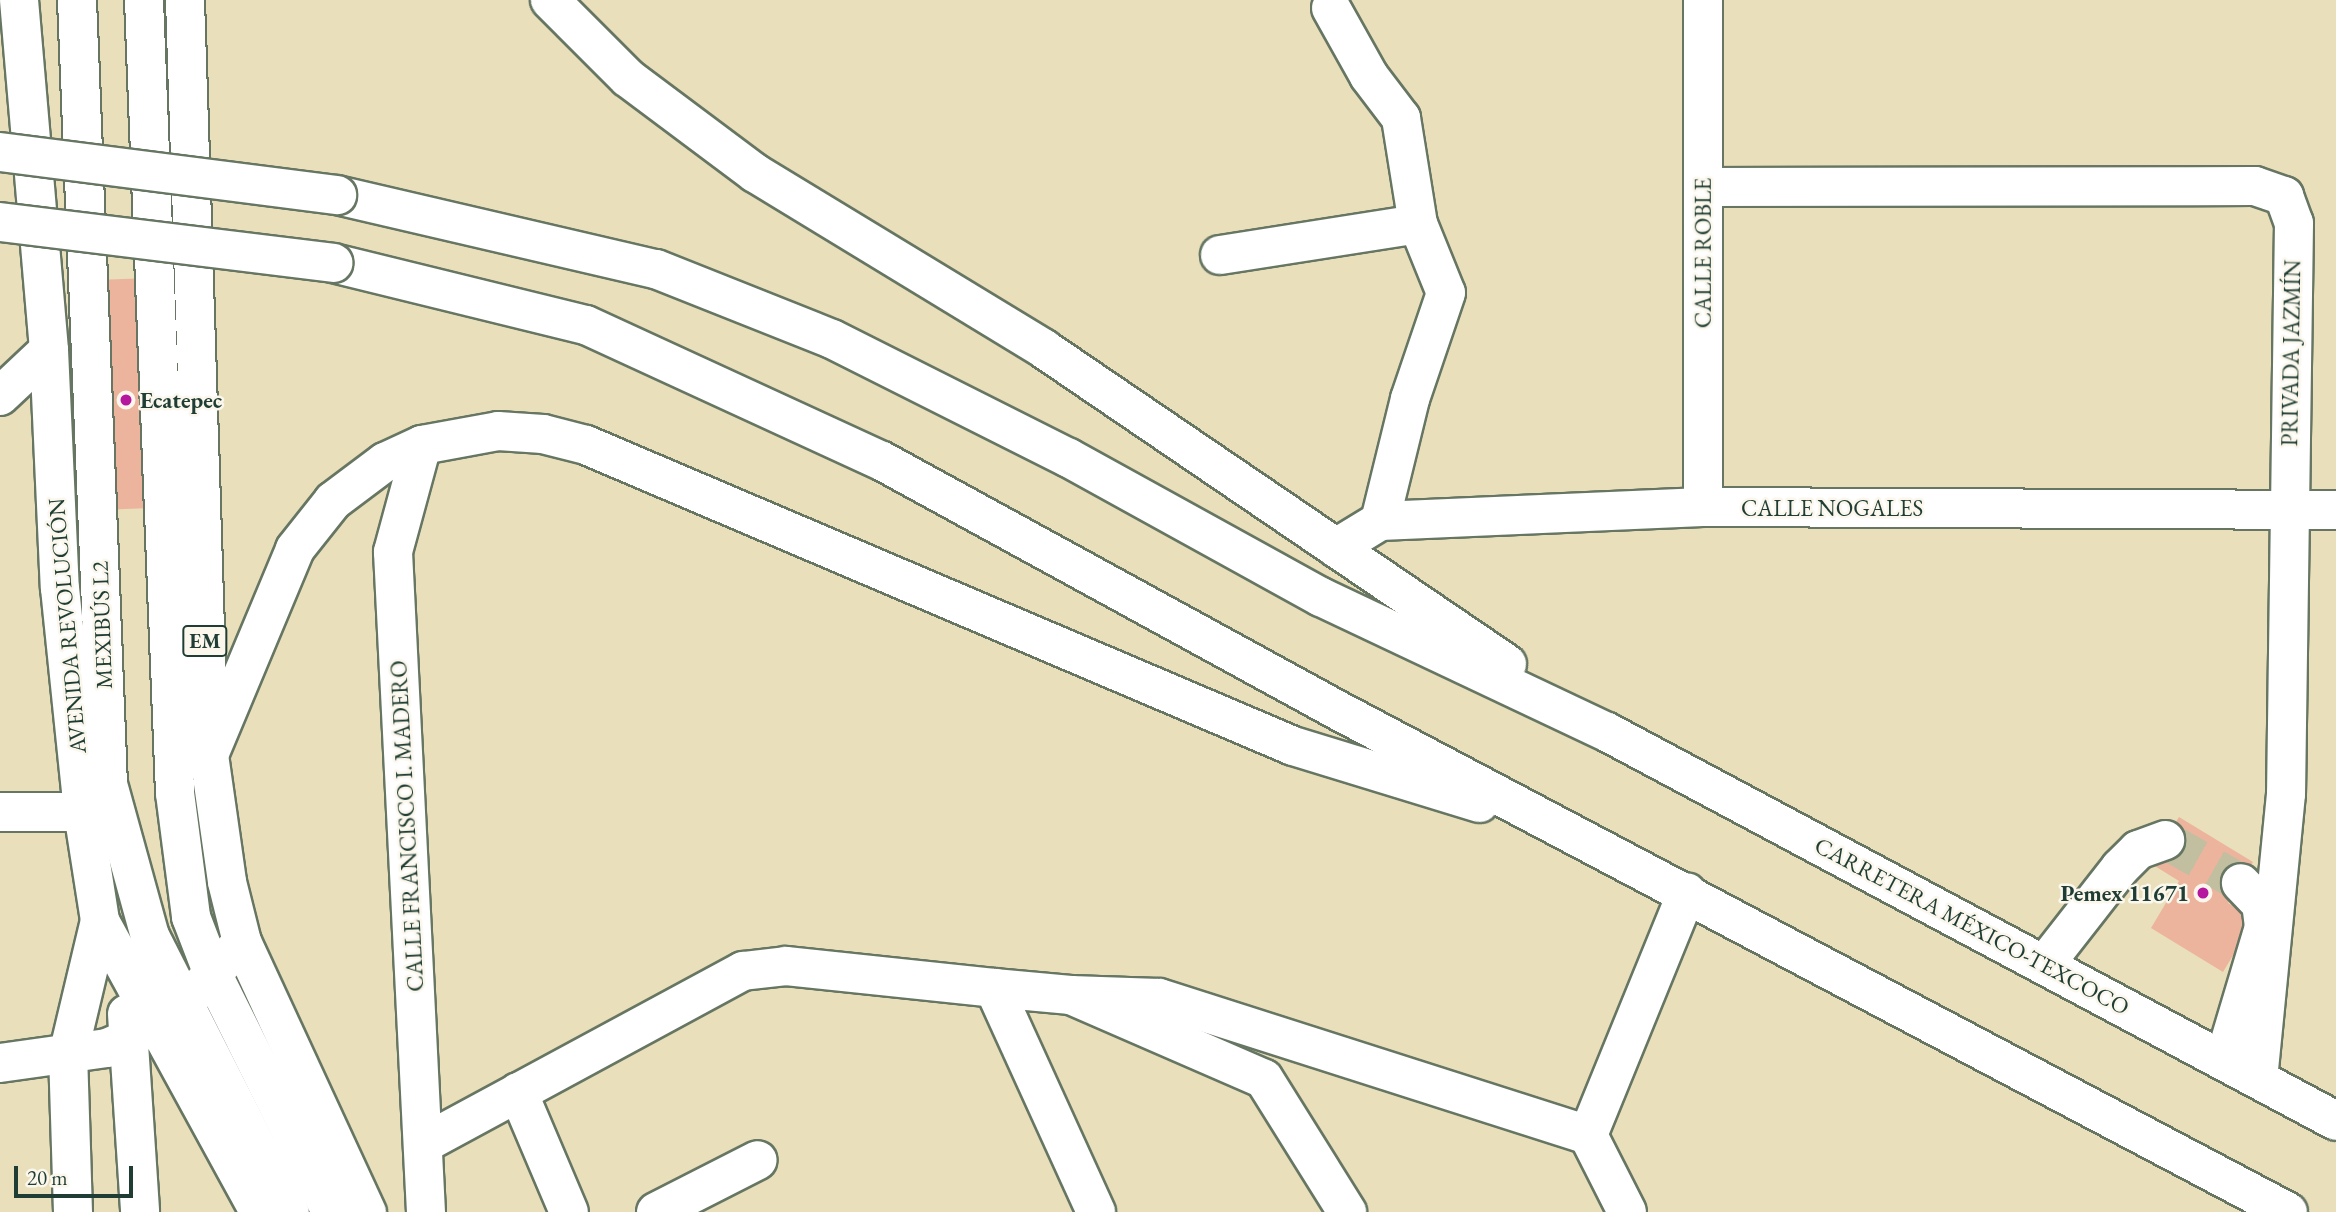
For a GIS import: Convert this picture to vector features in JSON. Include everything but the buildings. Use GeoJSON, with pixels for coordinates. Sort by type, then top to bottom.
{"type":"FeatureCollection","features":[{"type":"Feature","properties":{"kind":"main road","name":"AVENIDA REVOLUCIÓN"},"geometry":{"type":"LineString","coordinates":[[19,0],[49,350],[60,588],[83,812],[108,937],[157,1021]]}},
{"type":"Feature","properties":{"kind":"main road","name":"MEXIBÚS L2"},"geometry":{"type":"LineString","coordinates":[[76,0],[108,784],[150,936],[157,1021],[290,1212]]}},
{"type":"Feature","properties":{"kind":"main road"},"geometry":{"type":"LineString","coordinates":[[144,0],[175,793],[191,917],[214,977],[331,1212]]}},
{"type":"Feature","properties":{"kind":"main road","name":"EM"},"geometry":{"type":"LineString","coordinates":[[185,0],[209,755],[227,882],[242,942],[367,1212]]}},
{"type":"Feature","properties":{"kind":"main road"},"geometry":{"type":"LineString","coordinates":[[550,0],[628,78],[755,173],[1044,349],[1607,732]]}},
{"type":"Feature","properties":{"kind":"main road","name":"CALLE ROBLE"},"geometry":{"type":"LineString","coordinates":[[1703,0],[1703,507]]}},
{"type":"Feature","properties":{"kind":"main road"},"geometry":{"type":"LineString","coordinates":[[1331,8],[1369,76],[1401,118],[1418,224],[1446,293],[1410,399],[1380,521]]}},
{"type":"Feature","properties":{"kind":"main road"},"geometry":{"type":"LineString","coordinates":[[0,152],[337,195],[656,269],[832,339],[1069,458],[1321,597],[1607,732]]}},
{"type":"Feature","properties":{"kind":"main road","name":"PRIVADA JAZMÍN"},"geometry":{"type":"LineString","coordinates":[[1703,187],[2255,186],[2284,197],[2294,223],[2286,794],[2258,1079]]}},
{"type":"Feature","properties":{"kind":"main road"},"geometry":{"type":"LineString","coordinates":[[0,222],[333,263],[586,325],[870,455],[1339,711],[1580,835],[2288,1212]]}},
{"type":"Feature","properties":{"kind":"main road"},"geometry":{"type":"LineString","coordinates":[[1220,255],[1418,224]]}},
{"type":"Feature","properties":{"kind":"main road"},"geometry":{"type":"LineString","coordinates":[[0,396],[49,350]]}},
{"type":"Feature","properties":{"kind":"main road"},"geometry":{"type":"LineString","coordinates":[[209,755],[295,549],[333,501],[385,462],[422,444],[498,431],[543,435],[586,445],[1293,746],[1580,835]]}},
{"type":"Feature","properties":{"kind":"main road","name":"CALLE FRANCISCO I. MADERO"},"geometry":{"type":"LineString","coordinates":[[422,444],[393,552],[426,1212]]}},
{"type":"Feature","properties":{"kind":"main road","name":"CALLE NOGALES"},"geometry":{"type":"LineString","coordinates":[[1336,548],[1380,521],[1703,507],[2336,510]]}},
{"type":"Feature","properties":{"kind":"main road","name":"CARRETERA MÉXICO-TEXCOCO"},"geometry":{"type":"LineString","coordinates":[[1607,732],[2336,1121]]}},
{"type":"Feature","properties":{"kind":"main road"},"geometry":{"type":"LineString","coordinates":[[0,812],[83,812]]}},
{"type":"Feature","properties":{"kind":"main road"},"geometry":{"type":"LineString","coordinates":[[2045,964],[2120,868],[2138,850],[2165,840]]}},
{"type":"Feature","properties":{"kind":"main road"},"geometry":{"type":"LineString","coordinates":[[2224,1061],[2264,927],[2261,904],[2241,883]]}},
{"type":"Feature","properties":{"kind":"main road"},"geometry":{"type":"LineString","coordinates":[[1588,1135],[1686,892]]}},
{"type":"Feature","properties":{"kind":"main road"},"geometry":{"type":"LineString","coordinates":[[73,1212],[68,1055],[108,937]]}},
{"type":"Feature","properties":{"kind":"main road"},"geometry":{"type":"LineString","coordinates":[[0,1063],[68,1055],[157,1021],[214,977],[242,942]]}},
{"type":"Feature","properties":{"kind":"main road"},"geometry":{"type":"LineString","coordinates":[[423,1143],[743,971],[786,966],[1071,995],[1159,998],[1588,1135],[1627,1212]]}},
{"type":"Feature","properties":{"kind":"main road"},"geometry":{"type":"LineString","coordinates":[[994,988],[1096,1212]]}},
{"type":"Feature","properties":{"kind":"main road"},"geometry":{"type":"LineString","coordinates":[[1071,995],[1264,1079],[1347,1212]]}},
{"type":"Feature","properties":{"kind":"main road"},"geometry":{"type":"LineString","coordinates":[[157,1021],[254,1207]]}},
{"type":"Feature","properties":{"kind":"main road"},"geometry":{"type":"LineString","coordinates":[[140,1212],[157,1021]]}},
{"type":"Feature","properties":{"kind":"main road"},"geometry":{"type":"LineString","coordinates":[[518,1092],[569,1212]]}},
{"type":"Feature","properties":{"kind":"main road"},"geometry":{"type":"LineString","coordinates":[[656,1212],[758,1160]]}},
{"type":"Feature","properties":{"kind":"tunnel"},"geometry":{"type":"LineString","coordinates":[[2165,840],[2241,883]]}},
{"type":"Feature","properties":{"kind":"place","name":"Ecatepec"},"geometry":{"type":"Point","coordinates":[126,400]}},
{"type":"Feature","properties":{"kind":"place","name":"Pemex 11671"},"geometry":{"type":"Point","coordinates":[2203,893]}}]}
